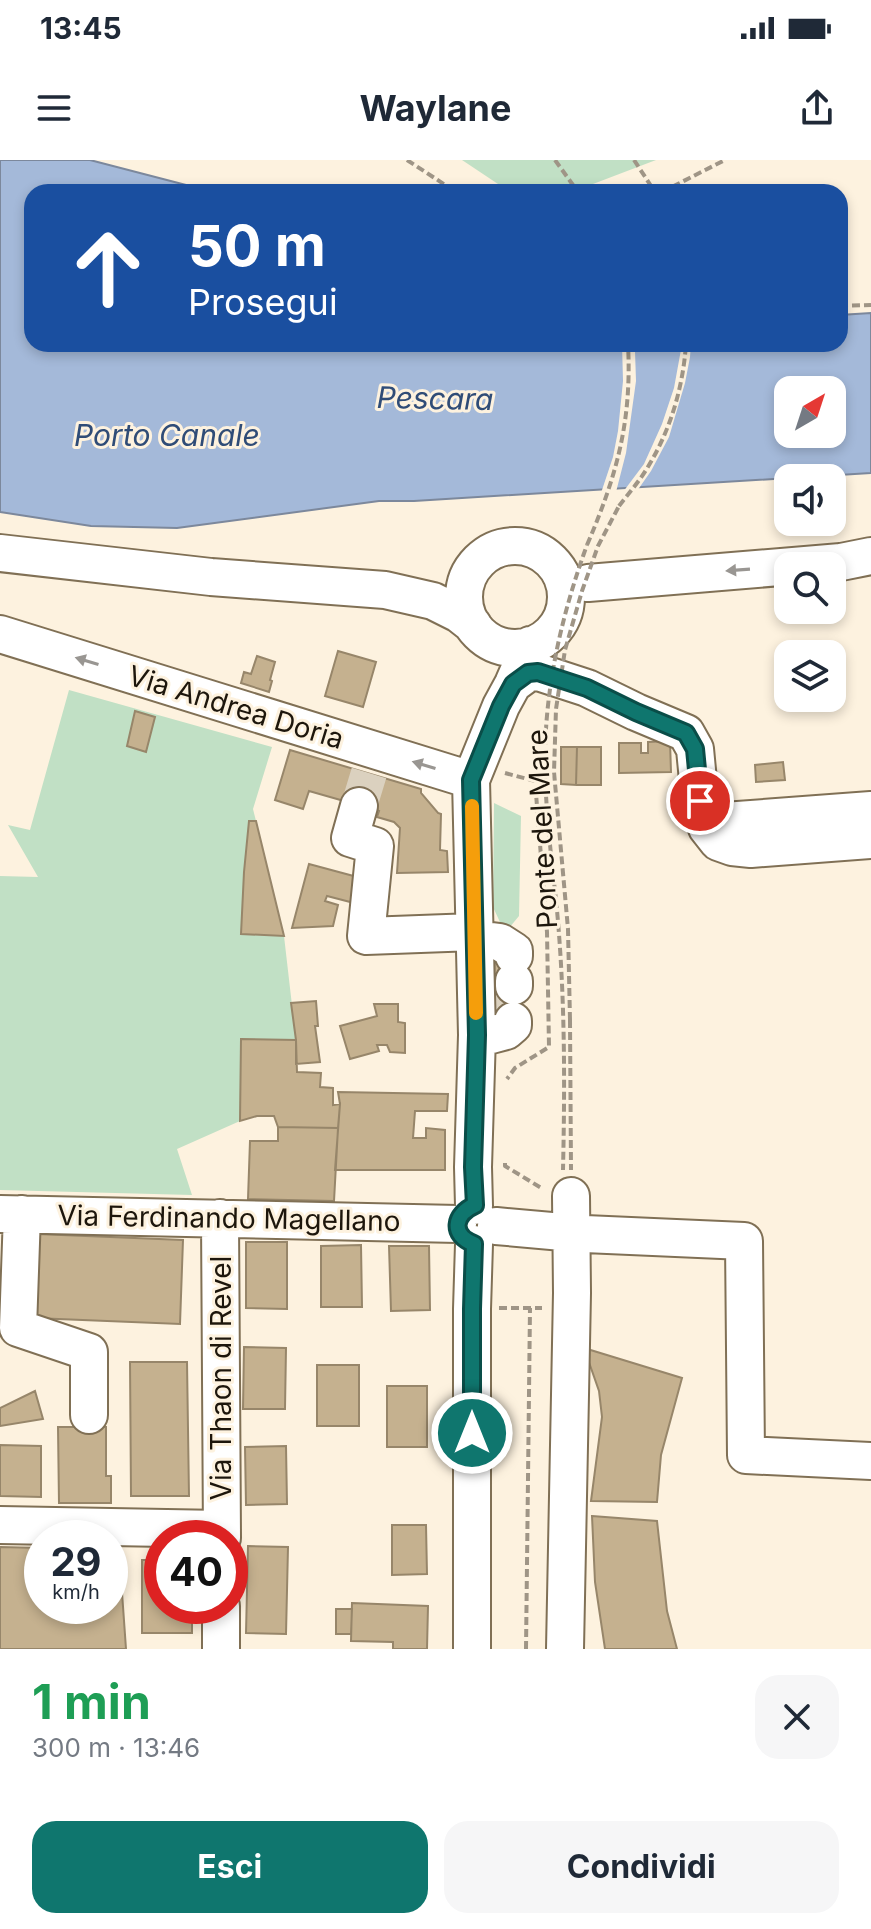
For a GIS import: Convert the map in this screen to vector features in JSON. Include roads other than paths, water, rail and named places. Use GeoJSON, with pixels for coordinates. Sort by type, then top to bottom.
{"type":"FeatureCollection","features":[{"type":"Feature","properties":{"kind":"street"},"geometry":{"type":"LineString","coordinates":[[0,553],[211,577],[385,590],[433,601],[459,614],[477,630],[492,642],[517,647],[530,645],[549,634],[561,617],[565,595],[557,569],[546,557],[531,549],[515,546],[499,548],[484,556],[466,581],[466,612],[477,630],[492,653],[508,693]]}},
{"type":"Feature","properties":{"kind":"street"},"geometry":{"type":"LineString","coordinates":[[588,583],[841,562],[871,556]]}},
{"type":"Feature","properties":{"kind":"street"},"geometry":{"type":"LineString","coordinates":[[385,590],[450,579],[473,568]]}},
{"type":"Feature","properties":{"kind":"street","name":"Via Andrea Doria"},"geometry":{"type":"LineString","coordinates":[[0,634],[368,776],[471,780]]}},
{"type":"Feature","properties":{"kind":"street"},"geometry":{"type":"LineString","coordinates":[[472,1649],[472,1309],[476,1225],[473,1167],[496,982],[471,780],[530,645]]}},
{"type":"Feature","properties":{"kind":"street"},"geometry":{"type":"LineString","coordinates":[[508,693],[528,673],[538,672],[587,688],[686,733],[695,749],[709,827],[740,855],[759,861],[871,853]]}},
{"type":"Feature","properties":{"kind":"street"},"geometry":{"type":"LineString","coordinates":[[368,776],[350,838],[375,846],[366,936],[496,982]]}},
{"type":"Feature","properties":{"kind":"street"},"geometry":{"type":"LineString","coordinates":[[709,827],[724,821],[871,810]]}},
{"type":"Feature","properties":{"kind":"street"},"geometry":{"type":"LineString","coordinates":[[709,827],[743,830],[871,820]]}},
{"type":"Feature","properties":{"kind":"street"},"geometry":{"type":"LineString","coordinates":[[709,827],[729,839],[871,829]]}},
{"type":"Feature","properties":{"kind":"street"},"geometry":{"type":"LineString","coordinates":[[709,827],[732,847],[751,849],[871,840]]}},
{"type":"Feature","properties":{"kind":"street"},"geometry":{"type":"LineString","coordinates":[[565,1649],[572,1232],[567,1188]]}},
{"type":"Feature","properties":{"kind":"street"},"geometry":{"type":"LineString","coordinates":[[11,1214],[18,1328],[89,1352],[89,1415]]}},
{"type":"Feature","properties":{"kind":"street","name":"Via Ferdinando Magellano"},"geometry":{"type":"LineString","coordinates":[[11,1214],[476,1225],[744,1241],[746,1455],[871,1461]]}},
{"type":"Feature","properties":{"kind":"street","name":"Via Thaon di Revel"},"geometry":{"type":"LineString","coordinates":[[220,1218],[222,1520]]}},
{"type":"Feature","properties":{"kind":"street"},"geometry":{"type":"LineString","coordinates":[[0,1525],[144,1531]]}},
{"type":"Feature","properties":{"kind":"street"},"geometry":{"type":"LineString","coordinates":[[221,1624],[221,1649]]}},
{"type":"Feature","properties":{"kind":"water","name":"Porto Canale"},"geometry":{"type":"Polygon","coordinates":[[[0,160],[90,160],[182,184],[24,184],[24,352],[848,352],[848,314],[871,313],[871,473],[846,475],[846,464],[774,464],[774,479],[379,501],[177,528],[91,526],[0,512],[0,160]]]}},
{"type":"Feature","properties":{"kind":"tunnel"},"geometry":{"type":"LineString","coordinates":[[564,584],[588,583]]}},
{"type":"Feature","properties":{"kind":"tunnel"},"geometry":{"type":"LineString","coordinates":[[359,806],[369,773]]}},
{"type":"Feature","properties":{"kind":"tunnel"},"geometry":{"type":"LineString","coordinates":[[496,1020],[497,985]]}},
{"type":"Feature","properties":{"kind":"water label","name":"Pescara"},"geometry":{"type":"Point","coordinates":[435,399]}}]}
